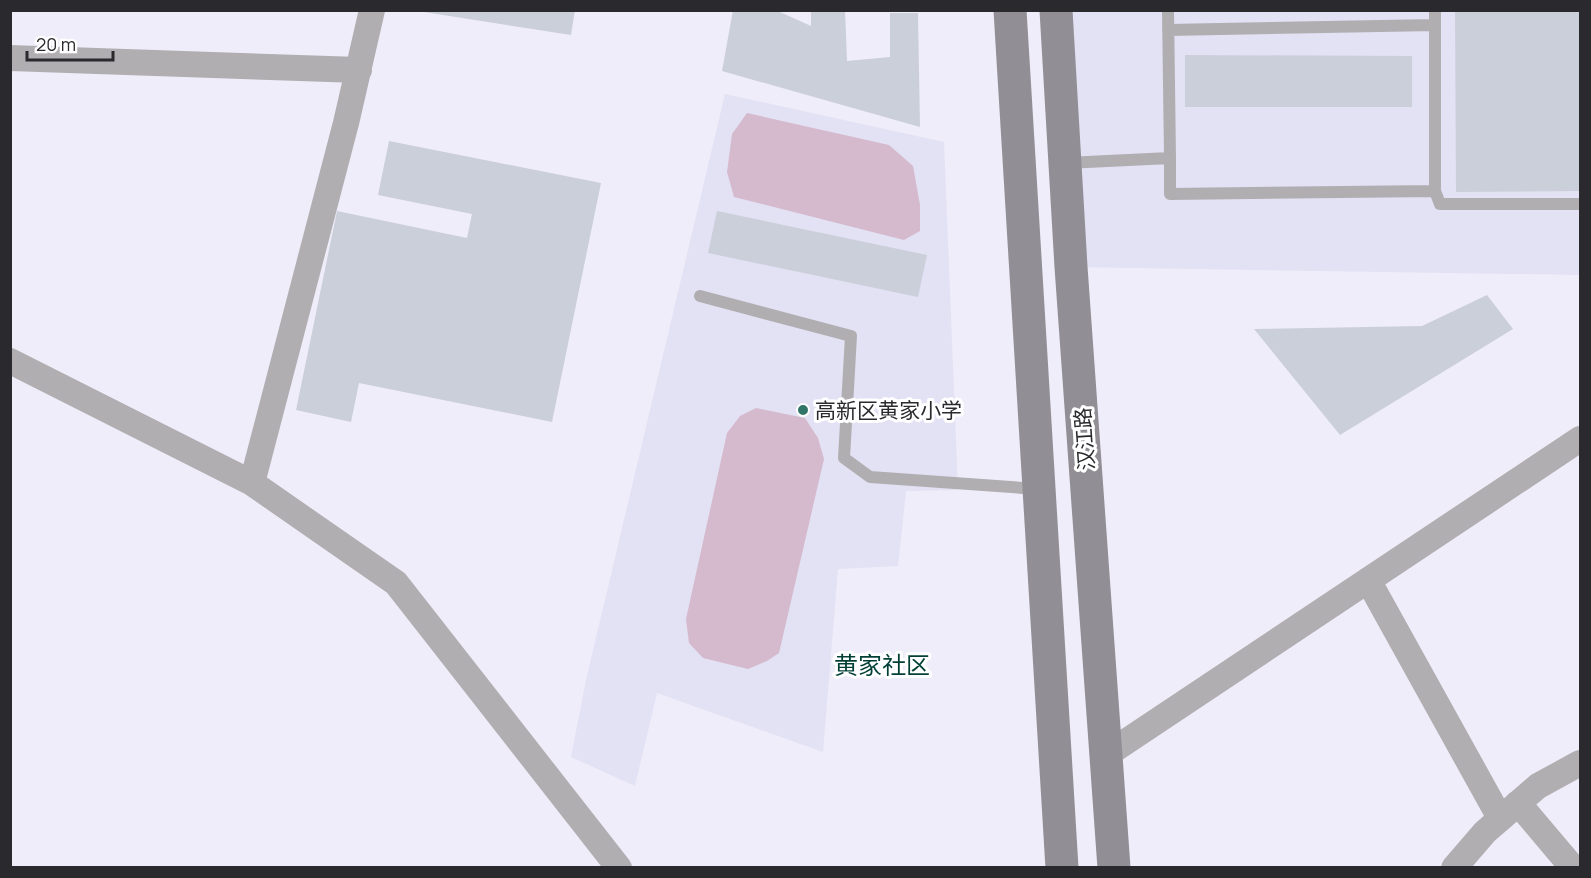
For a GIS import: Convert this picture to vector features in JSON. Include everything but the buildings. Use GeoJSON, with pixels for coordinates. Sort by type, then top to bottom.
{"type":"FeatureCollection","features":[{"type":"Feature","properties":{"kind":"main road"},"geometry":{"type":"LineString","coordinates":[[1010,10],[1062,867]]}},
{"type":"Feature","properties":{"kind":"main road","name":"汉江路"},"geometry":{"type":"LineString","coordinates":[[1056,10],[1114,867]]}},
{"type":"Feature","properties":{"kind":"street"},"geometry":{"type":"LineString","coordinates":[[252,483],[359,70],[372,10]]}},
{"type":"Feature","properties":{"kind":"street"},"geometry":{"type":"LineString","coordinates":[[10,58],[359,70]]}},
{"type":"Feature","properties":{"kind":"street"},"geometry":{"type":"LineString","coordinates":[[10,361],[252,483],[396,583],[619,867]]}},
{"type":"Feature","properties":{"kind":"street"},"geometry":{"type":"LineString","coordinates":[[1106,754],[1581,439]]}},
{"type":"Feature","properties":{"kind":"street"},"geometry":{"type":"LineString","coordinates":[[1368,580],[1509,811],[1573,867]]}},
{"type":"Feature","properties":{"kind":"street"},"geometry":{"type":"LineString","coordinates":[[1454,867],[1485,832],[1538,786],[1581,763]]}},
{"type":"Feature","properties":{"kind":"lane"},"geometry":{"type":"LineString","coordinates":[[1168,10],[1170,194],[1435,191]]}},
{"type":"Feature","properties":{"kind":"lane"},"geometry":{"type":"LineString","coordinates":[[1435,10],[1435,191],[1440,204],[1581,204]]}},
{"type":"Feature","properties":{"kind":"lane"},"geometry":{"type":"LineString","coordinates":[[1168,30],[1435,25]]}},
{"type":"Feature","properties":{"kind":"lane"},"geometry":{"type":"LineString","coordinates":[[1065,163],[1170,158]]}},
{"type":"Feature","properties":{"kind":"lane"},"geometry":{"type":"LineString","coordinates":[[700,296],[851,336],[844,458],[870,477],[1039,489]]}},
{"type":"Feature","properties":{"kind":"shaded area"},"geometry":{"type":"Polygon","coordinates":[[[1064,11],[1580,11],[1580,275],[1071,267],[1064,11]]]}},
{"type":"Feature","properties":{"kind":"shaded area","name":"高新区黄家小学"},"geometry":{"type":"Polygon","coordinates":[[[725,94],[944,142],[958,490],[906,491],[898,566],[838,569],[823,752],[657,693],[635,786],[571,757],[586,680],[725,94]]]}},
{"type":"Feature","properties":{"kind":"shaded area"},"geometry":{"type":"Polygon","coordinates":[[[747,113],[889,145],[913,166],[920,205],[920,231],[904,240],[734,197],[727,172],[732,134],[747,113]]]}},
{"type":"Feature","properties":{"kind":"shaded area"},"geometry":{"type":"Polygon","coordinates":[[[756,408],[805,418],[818,438],[824,459],[779,653],[748,669],[703,658],[689,643],[686,619],[727,433],[740,416],[756,408]]]}},
{"type":"Feature","properties":{"kind":"place","name":"高新区黄家小学"},"geometry":{"type":"Point","coordinates":[803,410]}},
{"type":"Feature","properties":{"kind":"district","name":"黄家社区"},"geometry":{"type":"Point","coordinates":[882,664]}}]}
